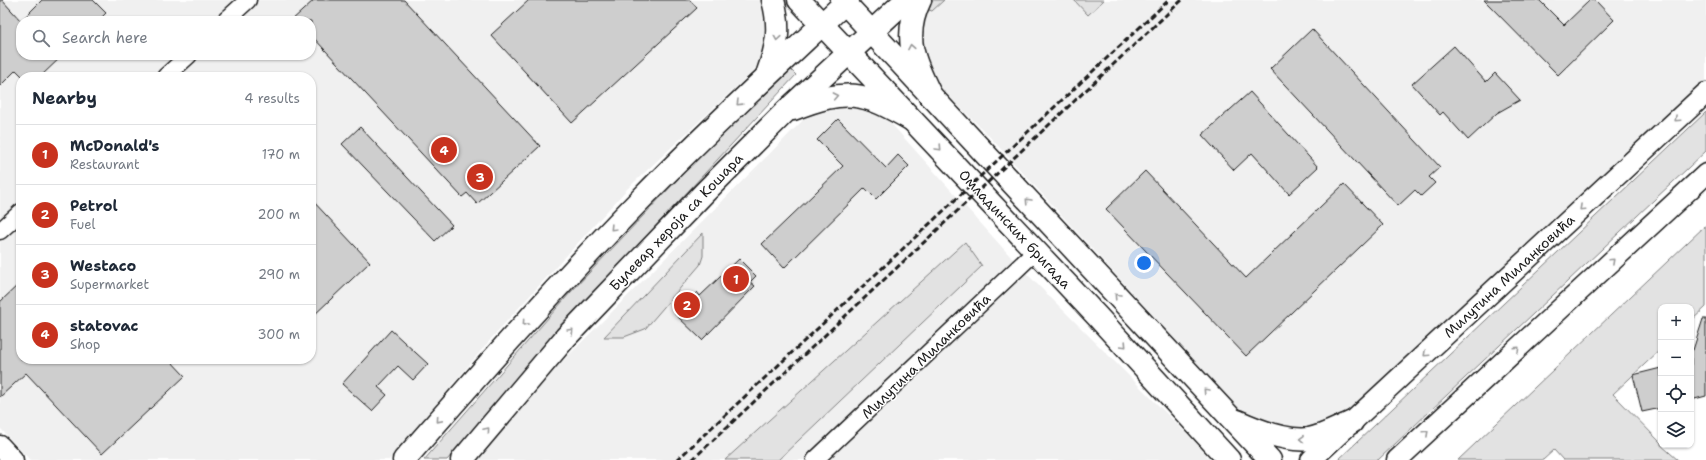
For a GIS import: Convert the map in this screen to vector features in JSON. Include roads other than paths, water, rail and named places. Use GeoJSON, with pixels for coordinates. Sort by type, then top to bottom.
{"type":"FeatureCollection","features":[{"type":"Feature","properties":{"kind":"main road"},"geometry":{"type":"LineString","coordinates":[[767,76],[776,48],[779,30],[773,0]]}},
{"type":"Feature","properties":{"kind":"main road","name":"Омладинских бригада"},"geometry":{"type":"LineString","coordinates":[[799,0],[848,54],[1036,251],[1216,451],[1229,460]]}},
{"type":"Feature","properties":{"kind":"main road","name":"Булевар хероја са Кошара"},"geometry":{"type":"LineString","coordinates":[[462,460],[566,337],[710,186],[785,112],[906,0]]}},
{"type":"Feature","properties":{"kind":"main road"},"geometry":{"type":"LineString","coordinates":[[920,0],[912,18],[910,40],[913,56],[931,96]]}},
{"type":"Feature","properties":{"kind":"main road"},"geometry":{"type":"LineString","coordinates":[[404,460],[551,293],[640,200],[845,1]]}},
{"type":"Feature","properties":{"kind":"main road","name":"Омладинских бригада"},"geometry":{"type":"LineString","coordinates":[[845,1],[871,33],[1270,460]]}},
{"type":"Feature","properties":{"kind":"main road"},"geometry":{"type":"LineString","coordinates":[[785,112],[829,96],[847,94],[886,105],[912,120]]}},
{"type":"Feature","properties":{"kind":"main road"},"geometry":{"type":"LineString","coordinates":[[1233,419],[1273,434],[1308,439],[1322,435],[1352,422]]}},
{"type":"Feature","properties":{"kind":"street"},"geometry":{"type":"LineString","coordinates":[[230,16],[248,0]]}},
{"type":"Feature","properties":{"kind":"street"},"geometry":{"type":"LineString","coordinates":[[170,72],[184,60]]}},
{"type":"Feature","properties":{"kind":"street","name":"Милутина Миланковића"},"geometry":{"type":"LineString","coordinates":[[1312,460],[1706,93]]}},
{"type":"Feature","properties":{"kind":"street"},"geometry":{"type":"LineString","coordinates":[[1397,460],[1706,174]]}},
{"type":"Feature","properties":{"kind":"street"},"geometry":{"type":"LineString","coordinates":[[0,231],[16,217]]}},
{"type":"Feature","properties":{"kind":"street","name":"Милутина Миланковића"},"geometry":{"type":"LineString","coordinates":[[815,460],[1036,251]]}},
{"type":"Feature","properties":{"kind":"street"},"geometry":{"type":"LineString","coordinates":[[0,446],[13,460]]}},
{"type":"Feature","properties":{"kind":"railway"},"geometry":{"type":"LineString","coordinates":[[677,460],[1169,0]]}},
{"type":"Feature","properties":{"kind":"railway"},"geometry":{"type":"LineString","coordinates":[[692,460],[1182,0]]}},
{"type":"Feature","properties":{"kind":"place","name":"statovac"},"geometry":{"type":"Point","coordinates":[444,150]}},
{"type":"Feature","properties":{"kind":"place","name":"Westaco"},"geometry":{"type":"Point","coordinates":[480,177]}},
{"type":"Feature","properties":{"kind":"place","name":"McDonald's"},"geometry":{"type":"Point","coordinates":[736,279]}},
{"type":"Feature","properties":{"kind":"place","name":"Petrol"},"geometry":{"type":"Point","coordinates":[687,305]}}]}
